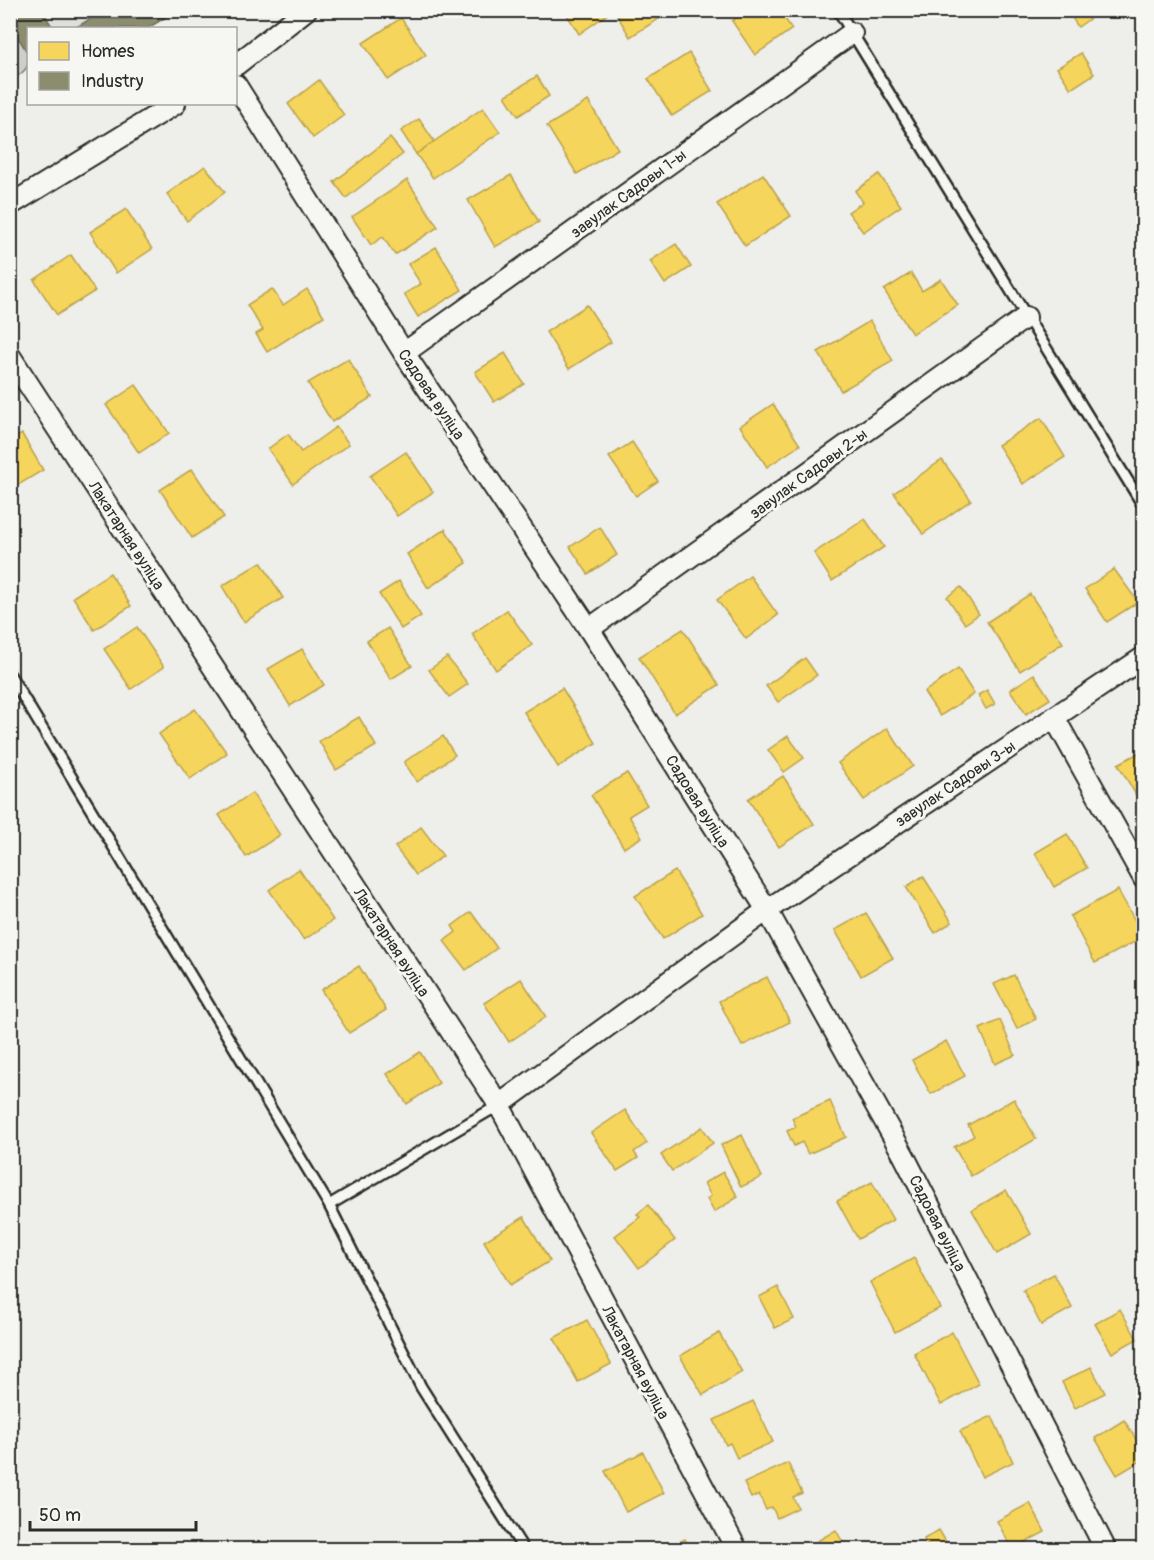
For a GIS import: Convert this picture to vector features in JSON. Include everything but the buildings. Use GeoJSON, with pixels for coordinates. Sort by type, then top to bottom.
{"type":"FeatureCollection","features":[{"type":"Feature","properties":{"kind":"street"},"geometry":{"type":"LineString","coordinates":[[237,64],[306,10]]}},
{"type":"Feature","properties":{"kind":"street","name":"завулак Садовы 1-ы"},"geometry":{"type":"LineString","coordinates":[[404,353],[852,33]]}},
{"type":"Feature","properties":{"kind":"street","name":"Садовая вуліца"},"geometry":{"type":"LineString","coordinates":[[237,87],[404,353],[589,629],[767,910],[904,1156],[1106,1550]]}},
{"type":"Feature","properties":{"kind":"street"},"geometry":{"type":"LineString","coordinates":[[10,205],[173,105]]}},
{"type":"Feature","properties":{"kind":"street","name":"завулак Садовы 2-ы"},"geometry":{"type":"LineString","coordinates":[[589,629],[1026,317]]}},
{"type":"Feature","properties":{"kind":"street","name":"Лакатарная вуліца"},"geometry":{"type":"LineString","coordinates":[[10,356],[499,1105],[737,1550]]}},
{"type":"Feature","properties":{"kind":"street","name":"завулак Садовы 3-ы"},"geometry":{"type":"LineString","coordinates":[[499,1105],[767,910],[1143,657]]}},
{"type":"Feature","properties":{"kind":"street"},"geometry":{"type":"LineString","coordinates":[[1054,717],[1143,879]]}},
{"type":"Feature","properties":{"kind":"lane"},"geometry":{"type":"LineString","coordinates":[[838,10],[1143,507]]}},
{"type":"Feature","properties":{"kind":"lane"},"geometry":{"type":"LineString","coordinates":[[10,675],[329,1205],[421,1387],[524,1550]]}},
{"type":"Feature","properties":{"kind":"lane"},"geometry":{"type":"LineString","coordinates":[[329,1205],[499,1105]]}},
{"type":"Feature","properties":{"kind":"shaded area"},"geometry":{"type":"Polygon","coordinates":[[[11,11],[178,11],[150,27],[27,27],[27,51],[11,25],[11,11]]]}},
{"type":"Feature","properties":{"kind":"shaded area"},"geometry":{"type":"Polygon","coordinates":[[[10,25],[27,53],[26,68],[21,74],[11,79],[10,25]]]}}]}
